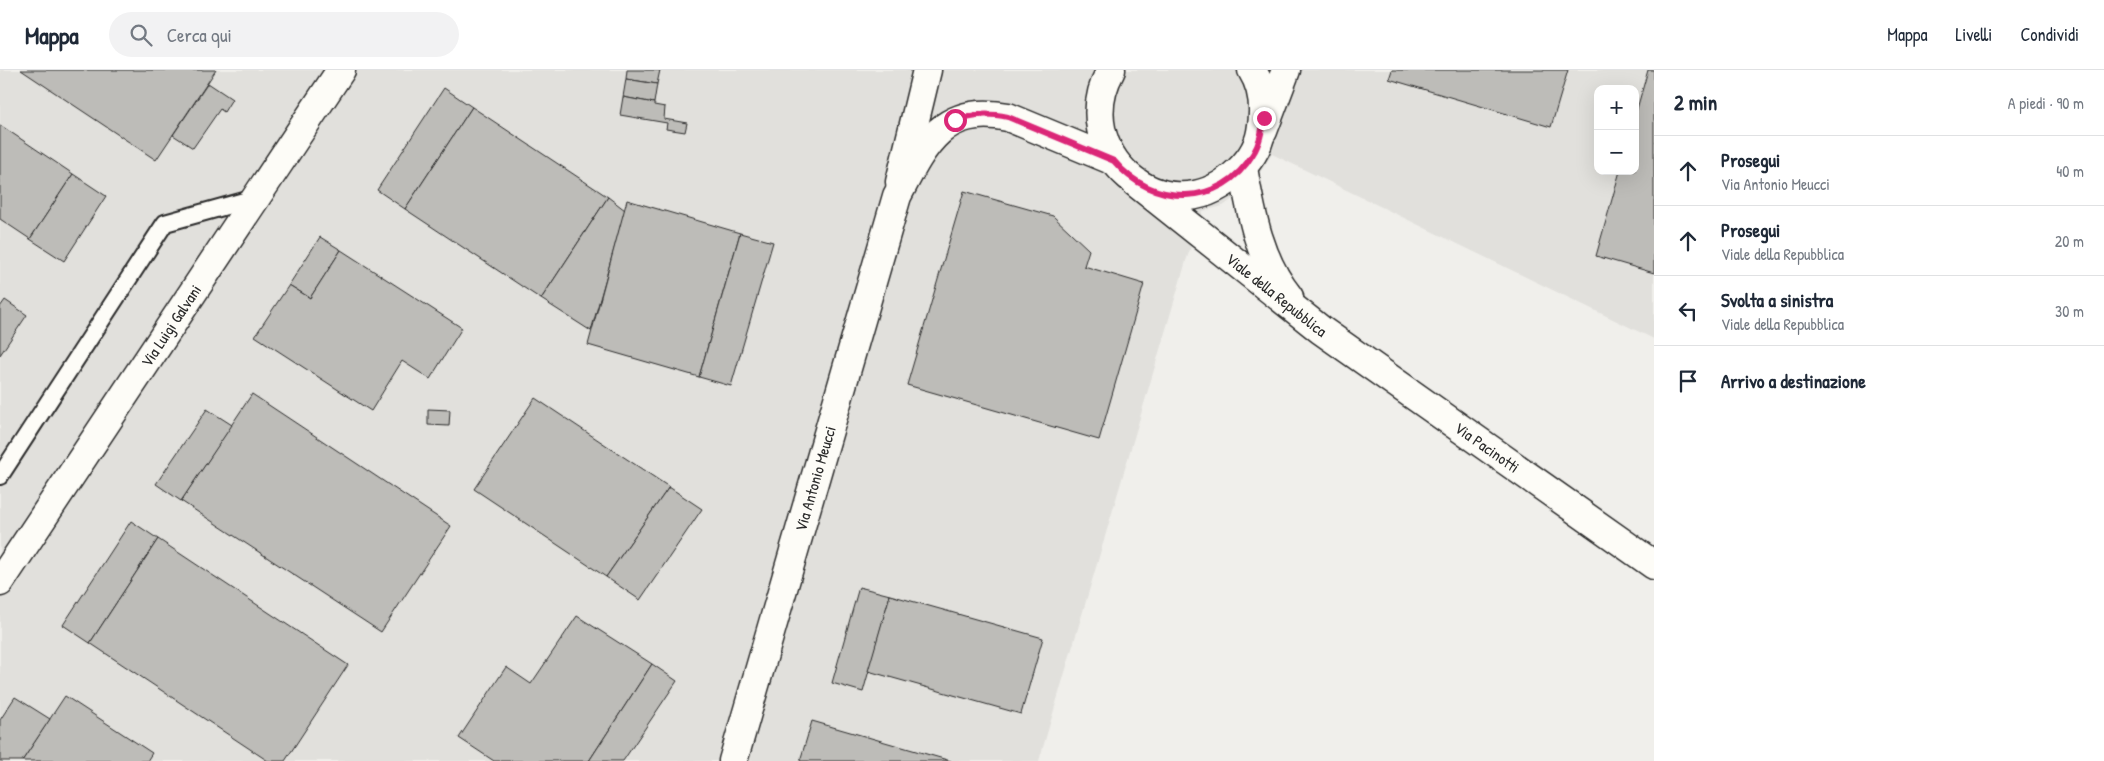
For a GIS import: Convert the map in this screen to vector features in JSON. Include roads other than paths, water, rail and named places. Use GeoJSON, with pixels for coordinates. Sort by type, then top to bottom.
{"type":"FeatureCollection","features":[{"type":"Feature","properties":{"kind":"main road","name":"Via Luigi Galvani"},"geometry":{"type":"LineString","coordinates":[[0,582],[341,70]]}},
{"type":"Feature","properties":{"kind":"main road","name":"Via Antonio Meucci"},"geometry":{"type":"LineString","coordinates":[[733,761],[896,196],[927,70]]}},
{"type":"Feature","properties":{"kind":"main road","name":"Viale della Repubblica"},"geometry":{"type":"LineString","coordinates":[[1112,70],[1104,84],[1098,110],[1102,137],[1114,161],[1135,182],[1321,330]]}},
{"type":"Feature","properties":{"kind":"main road","name":"Viale della Repubblica"},"geometry":{"type":"LineString","coordinates":[[1135,182],[1156,192],[1180,196],[1203,193],[1225,183],[1243,168],[1253,154],[1260,139],[1264,118],[1263,96],[1252,70]]}},
{"type":"Feature","properties":{"kind":"main road"},"geometry":{"type":"LineString","coordinates":[[1260,139],[1286,70]]}},
{"type":"Feature","properties":{"kind":"main road","name":"Via Antonio Meucci"},"geometry":{"type":"LineString","coordinates":[[896,196],[919,154],[934,136],[955,120],[976,114],[1008,117],[1114,161]]}},
{"type":"Feature","properties":{"kind":"main road","name":"Viale della Repubblica"},"geometry":{"type":"LineString","coordinates":[[1243,168],[1252,218],[1261,250],[1287,295],[1321,330]]}},
{"type":"Feature","properties":{"kind":"main road","name":"Via Pacinotti"},"geometry":{"type":"LineString","coordinates":[[1321,330],[1654,565]]}},
{"type":"Feature","properties":{"kind":"lane"},"geometry":{"type":"LineString","coordinates":[[0,476],[165,223],[255,198]]}}]}
